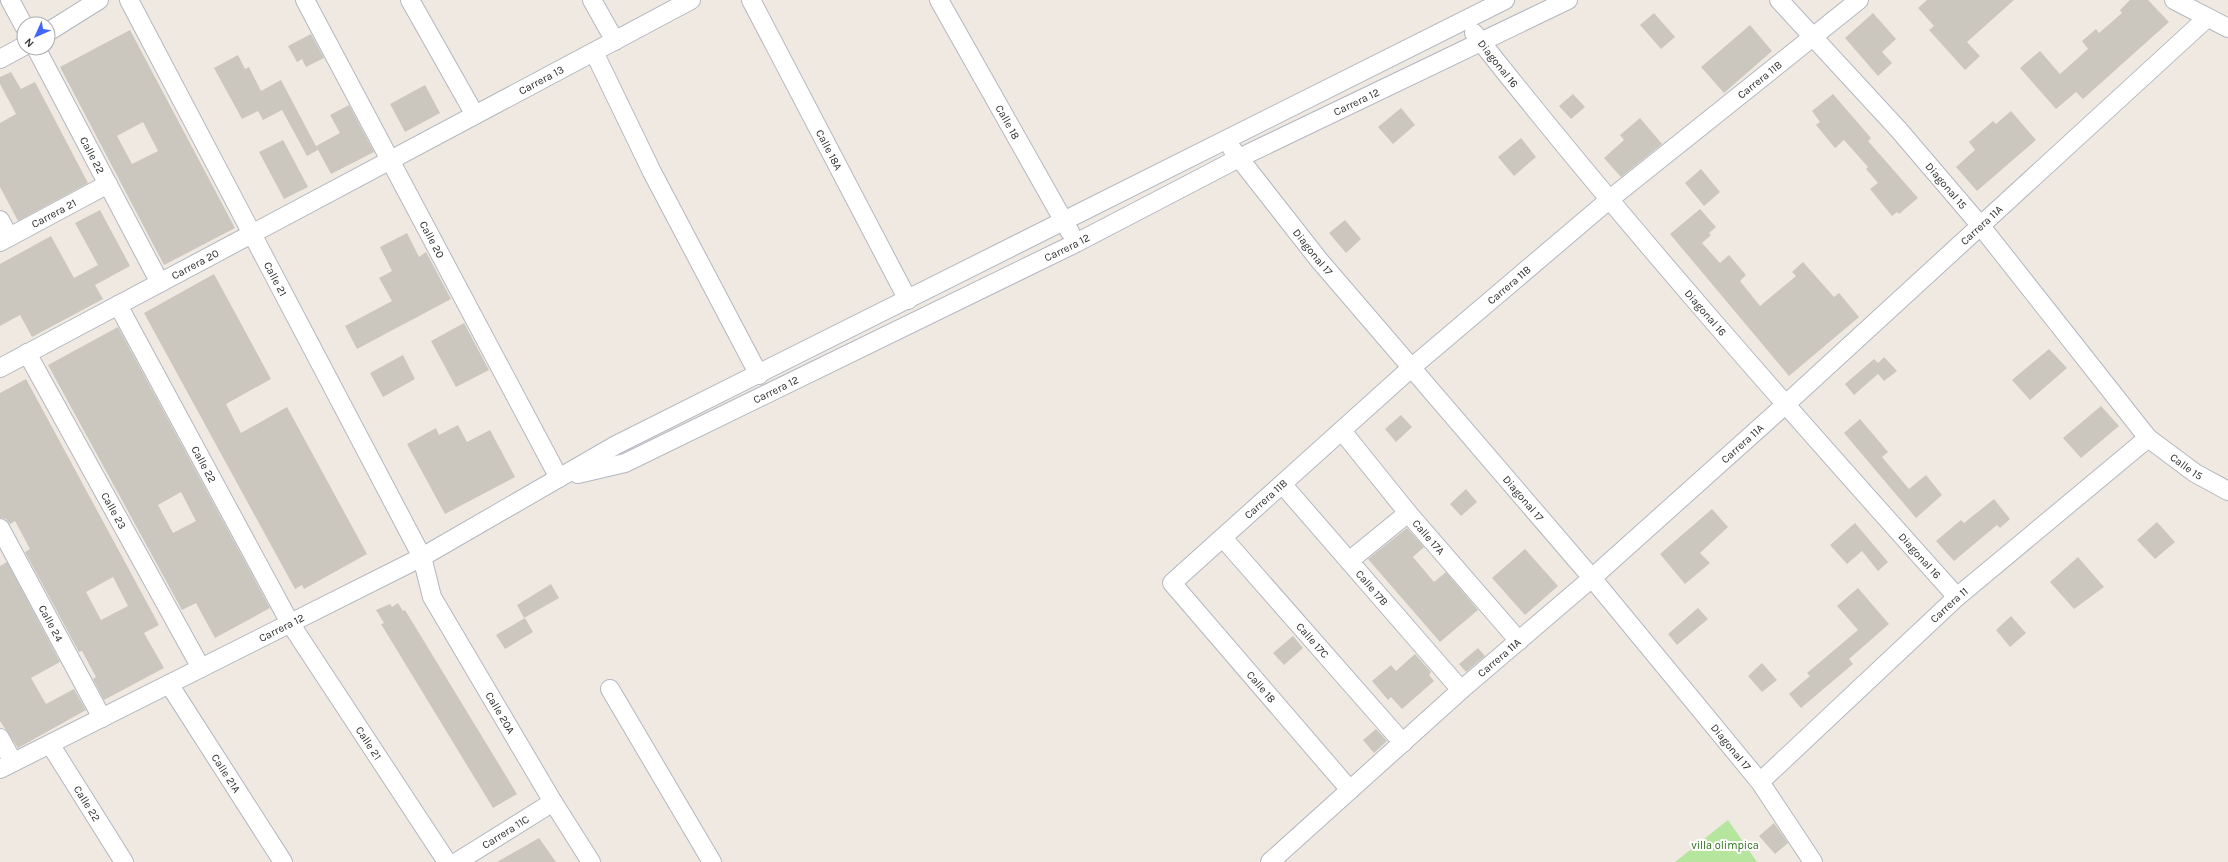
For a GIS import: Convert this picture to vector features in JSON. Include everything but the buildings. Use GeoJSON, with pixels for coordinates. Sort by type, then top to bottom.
{"type":"FeatureCollection","features":[{"type":"Feature","properties":{"kind":"street"},"geometry":{"type":"LineString","coordinates":[[10,0],[19,16]]}},
{"type":"Feature","properties":{"kind":"street"},"geometry":{"type":"LineString","coordinates":[[56,27],[98,0]]}},
{"type":"Feature","properties":{"kind":"street","name":"Calle 21"},"geometry":{"type":"LineString","coordinates":[[129,0],[422,557]]}},
{"type":"Feature","properties":{"kind":"street","name":"Calle 20"},"geometry":{"type":"LineString","coordinates":[[305,0],[559,478]]}},
{"type":"Feature","properties":{"kind":"street"},"geometry":{"type":"LineString","coordinates":[[410,0],[475,115]]}},
{"type":"Feature","properties":{"kind":"street"},"geometry":{"type":"LineString","coordinates":[[592,0],[615,41]]}},
{"type":"Feature","properties":{"kind":"street","name":"Carrera 13"},"geometry":{"type":"LineString","coordinates":[[390,160],[691,0]]}},
{"type":"Feature","properties":{"kind":"street","name":"Calle 18A"},"geometry":{"type":"LineString","coordinates":[[751,0],[908,300]]}},
{"type":"Feature","properties":{"kind":"street","name":"Calle 18"},"geometry":{"type":"LineString","coordinates":[[939,0],[1076,243]]}},
{"type":"Feature","properties":{"kind":"street","name":"Carrera 12"},"geometry":{"type":"LineString","coordinates":[[6,766],[422,557],[616,445],[1065,222],[1505,0]]}},
{"type":"Feature","properties":{"kind":"street","name":"Carrera 12"},"geometry":{"type":"LineString","coordinates":[[559,478],[625,463],[1076,243],[1239,158],[1568,0]]}},
{"type":"Feature","properties":{"kind":"street","name":"Diagonal 15"},"geometry":{"type":"LineString","coordinates":[[1779,0],[1814,36],[1898,129],[1980,225],[2148,438]]}},
{"type":"Feature","properties":{"kind":"street","name":"Carrera 11B"},"geometry":{"type":"LineString","coordinates":[[1172,583],[1283,485],[1411,368],[1610,199],[1859,0]]}},
{"type":"Feature","properties":{"kind":"street"},"geometry":{"type":"LineString","coordinates":[[2174,0],[2228,28]]}},
{"type":"Feature","properties":{"kind":"street","name":"Carrera 11A"},"geometry":{"type":"LineString","coordinates":[[1270,862],[1461,690],[1592,578],[1785,405],[2207,18]]}},
{"type":"Feature","properties":{"kind":"street","name":"Diagonal 16"},"geometry":{"type":"LineString","coordinates":[[1464,21],[1610,199],[1785,405],[1957,597]]}},
{"type":"Feature","properties":{"kind":"street"},"geometry":{"type":"LineString","coordinates":[[0,59],[16,50]]}},
{"type":"Feature","properties":{"kind":"street"},"geometry":{"type":"LineString","coordinates":[[594,52],[652,172],[759,375]]}},
{"type":"Feature","properties":{"kind":"street","name":"Calle 22"},"geometry":{"type":"LineString","coordinates":[[40,56],[160,283]]}},
{"type":"Feature","properties":{"kind":"street","name":"Diagonal 17"},"geometry":{"type":"LineString","coordinates":[[1226,140],[1319,260],[1592,578],[1760,782],[1813,862]]}},
{"type":"Feature","properties":{"kind":"street","name":"Carrera 20"},"geometry":{"type":"LineString","coordinates":[[0,368],[390,160]]}},
{"type":"Feature","properties":{"kind":"street","name":"Carrera 21"},"geometry":{"type":"LineString","coordinates":[[4,239],[108,184]]}},
{"type":"Feature","properties":{"kind":"street"},"geometry":{"type":"LineString","coordinates":[[0,220],[4,239]]}},
{"type":"Feature","properties":{"kind":"street","name":"Calle 22"},"geometry":{"type":"LineString","coordinates":[[118,305],[290,623]]}},
{"type":"Feature","properties":{"kind":"street","name":"Calle 23"},"geometry":{"type":"LineString","coordinates":[[27,353],[201,668]]}},
{"type":"Feature","properties":{"kind":"street","name":"Calle 17A"},"geometry":{"type":"LineString","coordinates":[[1342,431],[1408,513],[1519,641]]}},
{"type":"Feature","properties":{"kind":"street","name":"Calle 15"},"geometry":{"type":"LineString","coordinates":[[2148,438],[2195,473],[2228,490]]}},
{"type":"Feature","properties":{"kind":"street","name":"Carrera 11"},"geometry":{"type":"LineString","coordinates":[[1760,782],[1957,597],[2148,438]]}},
{"type":"Feature","properties":{"kind":"street","name":"Calle 17B"},"geometry":{"type":"LineString","coordinates":[[1283,485],[1461,690]]}},
{"type":"Feature","properties":{"kind":"street"},"geometry":{"type":"LineString","coordinates":[[1349,561],[1408,513]]}},
{"type":"Feature","properties":{"kind":"street","name":"Calle 24"},"geometry":{"type":"LineString","coordinates":[[0,528],[102,718]]}},
{"type":"Feature","properties":{"kind":"street","name":"Calle 17C"},"geometry":{"type":"LineString","coordinates":[[1223,538],[1403,742]]}},
{"type":"Feature","properties":{"kind":"street","name":"Calle 20A"},"geometry":{"type":"LineString","coordinates":[[422,557],[432,597],[553,802],[591,862]]}},
{"type":"Feature","properties":{"kind":"street","name":"Calle 18"},"geometry":{"type":"LineString","coordinates":[[1172,583],[1350,790]]}},
{"type":"Feature","properties":{"kind":"street","name":"Calle 21"},"geometry":{"type":"LineString","coordinates":[[290,623],[447,862]]}},
{"type":"Feature","properties":{"kind":"street","name":"Calle 21A"},"geometry":{"type":"LineString","coordinates":[[169,684],[283,862]]}},
{"type":"Feature","properties":{"kind":"street"},"geometry":{"type":"LineString","coordinates":[[610,689],[712,862]]}},
{"type":"Feature","properties":{"kind":"street"},"geometry":{"type":"LineString","coordinates":[[0,738],[6,766]]}},
{"type":"Feature","properties":{"kind":"street","name":"Calle 22"},"geometry":{"type":"LineString","coordinates":[[50,744],[124,862]]}},
{"type":"Feature","properties":{"kind":"street","name":"Carrera 11C"},"geometry":{"type":"LineString","coordinates":[[457,862],[553,802]]}},
{"type":"Feature","properties":{"kind":"green space","name":"villa olimpica"},"geometry":{"type":"Polygon","coordinates":[[[1728,820],[1757,862],[1675,862],[1728,820]]]}}]}
